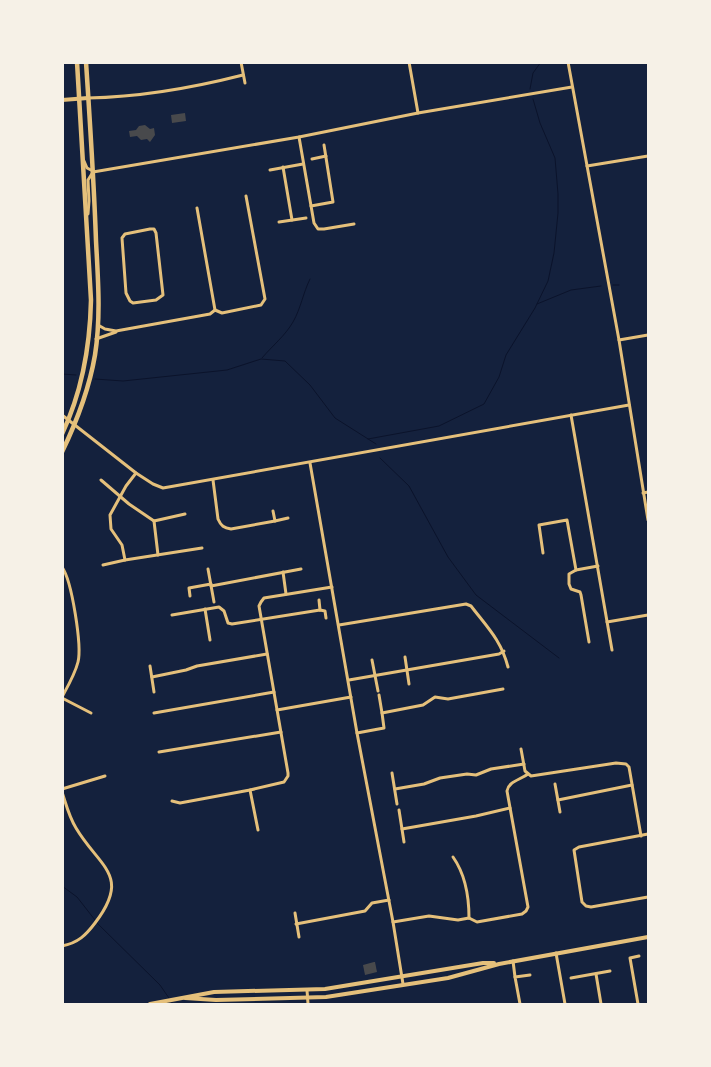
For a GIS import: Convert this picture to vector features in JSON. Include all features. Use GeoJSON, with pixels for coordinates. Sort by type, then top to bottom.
{"type":"FeatureCollection","features":[{"type":"Feature","properties":{"kind":"main road"},"geometry":{"type":"LineString","coordinates":[[62,434],[69,419],[80,384],[89,336],[91,300],[77,62]]}},
{"type":"Feature","properties":{"kind":"main road"},"geometry":{"type":"LineString","coordinates":[[62,452],[86,394],[98,326],[99,298],[94,172],[86,62]]}},
{"type":"Feature","properties":{"kind":"street"},"geometry":{"type":"LineString","coordinates":[[241,62],[245,83]]}},
{"type":"Feature","properties":{"kind":"street"},"geometry":{"type":"LineString","coordinates":[[409,62],[418,112]]}},
{"type":"Feature","properties":{"kind":"street"},"geometry":{"type":"LineString","coordinates":[[568,62],[619,340],[648,520]]}},
{"type":"Feature","properties":{"kind":"street"},"geometry":{"type":"LineString","coordinates":[[62,100],[152,94],[198,86],[243,74]]}},
{"type":"Feature","properties":{"kind":"street"},"geometry":{"type":"LineString","coordinates":[[82,158],[88,168],[94,172],[299,137],[418,112],[572,87]]}},
{"type":"Feature","properties":{"kind":"street"},"geometry":{"type":"LineString","coordinates":[[299,137],[314,223],[318,228],[324,229],[354,224]]}},
{"type":"Feature","properties":{"kind":"street"},"geometry":{"type":"LineString","coordinates":[[311,206],[332,202],[324,145]]}},
{"type":"Feature","properties":{"kind":"street"},"geometry":{"type":"LineString","coordinates":[[312,159],[326,156]]}},
{"type":"Feature","properties":{"kind":"street"},"geometry":{"type":"LineString","coordinates":[[587,166],[648,156]]}},
{"type":"Feature","properties":{"kind":"street"},"geometry":{"type":"LineString","coordinates":[[270,170],[304,164]]}},
{"type":"Feature","properties":{"kind":"street"},"geometry":{"type":"LineString","coordinates":[[283,167],[292,220]]}},
{"type":"Feature","properties":{"kind":"street"},"geometry":{"type":"LineString","coordinates":[[86,229],[89,201],[88,180],[94,172]]}},
{"type":"Feature","properties":{"kind":"street"},"geometry":{"type":"LineString","coordinates":[[215,310],[222,313],[258,307],[264,303],[265,299],[246,196]]}},
{"type":"Feature","properties":{"kind":"street"},"geometry":{"type":"LineString","coordinates":[[197,208],[215,310]]}},
{"type":"Feature","properties":{"kind":"street"},"geometry":{"type":"LineString","coordinates":[[279,222],[306,218]]}},
{"type":"Feature","properties":{"kind":"street"},"geometry":{"type":"LineString","coordinates":[[150,229],[154,229],[156,232],[164,291],[163,295],[156,300],[133,303],[128,298],[122,238],[125,234],[150,229]]}},
{"type":"Feature","properties":{"kind":"street"},"geometry":{"type":"LineString","coordinates":[[96,339],[116,331],[210,314],[215,310]]}},
{"type":"Feature","properties":{"kind":"street"},"geometry":{"type":"LineString","coordinates":[[98,326],[116,331]]}},
{"type":"Feature","properties":{"kind":"street"},"geometry":{"type":"LineString","coordinates":[[619,340],[648,335]]}},
{"type":"Feature","properties":{"kind":"street"},"geometry":{"type":"LineString","coordinates":[[62,415],[136,473],[153,484],[164,488],[629,405]]}},
{"type":"Feature","properties":{"kind":"street"},"geometry":{"type":"LineString","coordinates":[[571,415],[612,650]]}},
{"type":"Feature","properties":{"kind":"street"},"geometry":{"type":"LineString","coordinates":[[310,462],[403,984]]}},
{"type":"Feature","properties":{"kind":"street"},"geometry":{"type":"LineString","coordinates":[[125,560],[122,545],[111,530],[110,515],[136,473]]}},
{"type":"Feature","properties":{"kind":"street"},"geometry":{"type":"LineString","coordinates":[[101,480],[129,504],[154,521],[185,514]]}},
{"type":"Feature","properties":{"kind":"street"},"geometry":{"type":"LineString","coordinates":[[212,480],[218,519],[225,528],[288,518]]}},
{"type":"Feature","properties":{"kind":"street"},"geometry":{"type":"LineString","coordinates":[[644,493],[648,492]]}},
{"type":"Feature","properties":{"kind":"street"},"geometry":{"type":"LineString","coordinates":[[273,511],[275,520]]}},
{"type":"Feature","properties":{"kind":"street"},"geometry":{"type":"LineString","coordinates":[[543,553],[538,525],[567,520],[576,570]]}},
{"type":"Feature","properties":{"kind":"street"},"geometry":{"type":"LineString","coordinates":[[154,521],[158,555]]}},
{"type":"Feature","properties":{"kind":"street"},"geometry":{"type":"LineString","coordinates":[[103,565],[202,548]]}},
{"type":"Feature","properties":{"kind":"street"},"geometry":{"type":"LineString","coordinates":[[590,642],[581,595],[580,592],[571,589],[569,574],[576,570],[598,566]]}},
{"type":"Feature","properties":{"kind":"street"},"geometry":{"type":"LineString","coordinates":[[62,567],[69,583],[80,644],[78,663],[62,698],[91,713]]}},
{"type":"Feature","properties":{"kind":"street"},"geometry":{"type":"LineString","coordinates":[[208,569],[214,602]]}},
{"type":"Feature","properties":{"kind":"street"},"geometry":{"type":"LineString","coordinates":[[190,596],[190,588],[300,569]]}},
{"type":"Feature","properties":{"kind":"street"},"geometry":{"type":"LineString","coordinates":[[283,572],[286,594]]}},
{"type":"Feature","properties":{"kind":"street"},"geometry":{"type":"LineString","coordinates":[[172,800],[180,803],[284,782],[288,776],[259,606],[264,598],[332,587]]}},
{"type":"Feature","properties":{"kind":"street"},"geometry":{"type":"LineString","coordinates":[[319,600],[320,610]]}},
{"type":"Feature","properties":{"kind":"street"},"geometry":{"type":"LineString","coordinates":[[339,625],[466,604],[470,606],[488,628],[504,651],[508,667]]}},
{"type":"Feature","properties":{"kind":"street"},"geometry":{"type":"LineString","coordinates":[[172,615],[222,608],[226,620],[232,624],[320,610],[325,611],[326,618]]}},
{"type":"Feature","properties":{"kind":"street"},"geometry":{"type":"LineString","coordinates":[[205,609],[210,640]]}},
{"type":"Feature","properties":{"kind":"street"},"geometry":{"type":"LineString","coordinates":[[607,622],[648,614]]}},
{"type":"Feature","properties":{"kind":"street"},"geometry":{"type":"LineString","coordinates":[[349,680],[499,654],[504,651]]}},
{"type":"Feature","properties":{"kind":"street"},"geometry":{"type":"LineString","coordinates":[[152,677],[197,666],[267,654]]}},
{"type":"Feature","properties":{"kind":"street"},"geometry":{"type":"LineString","coordinates":[[405,657],[410,684]]}},
{"type":"Feature","properties":{"kind":"street"},"geometry":{"type":"LineString","coordinates":[[357,733],[384,728],[372,660]]}},
{"type":"Feature","properties":{"kind":"street"},"geometry":{"type":"LineString","coordinates":[[150,666],[154,692]]}},
{"type":"Feature","properties":{"kind":"street"},"geometry":{"type":"LineString","coordinates":[[382,713],[423,705],[435,697],[448,699],[503,690]]}},
{"type":"Feature","properties":{"kind":"street"},"geometry":{"type":"LineString","coordinates":[[154,713],[274,692]]}},
{"type":"Feature","properties":{"kind":"street"},"geometry":{"type":"LineString","coordinates":[[277,710],[351,697]]}},
{"type":"Feature","properties":{"kind":"street"},"geometry":{"type":"LineString","coordinates":[[159,752],[281,732]]}},
{"type":"Feature","properties":{"kind":"street"},"geometry":{"type":"LineString","coordinates":[[521,749],[528,774],[535,777],[622,762],[629,767],[641,836]]}},
{"type":"Feature","properties":{"kind":"street"},"geometry":{"type":"LineString","coordinates":[[394,789],[424,784],[440,778],[467,774],[476,775],[524,764]]}},
{"type":"Feature","properties":{"kind":"street"},"geometry":{"type":"LineString","coordinates":[[392,772],[397,804]]}},
{"type":"Feature","properties":{"kind":"street"},"geometry":{"type":"LineString","coordinates":[[393,922],[429,916],[458,920],[469,918],[477,922],[522,914],[526,911],[528,907],[507,791],[508,786],[512,782],[528,774]]}},
{"type":"Feature","properties":{"kind":"street"},"geometry":{"type":"LineString","coordinates":[[62,946],[79,940],[102,914],[110,902],[112,881],[108,871],[76,829],[62,791],[104,776]]}},
{"type":"Feature","properties":{"kind":"street"},"geometry":{"type":"LineString","coordinates":[[555,784],[560,812]]}},
{"type":"Feature","properties":{"kind":"street"},"geometry":{"type":"LineString","coordinates":[[558,800],[632,785]]}},
{"type":"Feature","properties":{"kind":"street"},"geometry":{"type":"LineString","coordinates":[[250,790],[258,830]]}},
{"type":"Feature","properties":{"kind":"street"},"geometry":{"type":"LineString","coordinates":[[402,828],[476,816],[510,808]]}},
{"type":"Feature","properties":{"kind":"street"},"geometry":{"type":"LineString","coordinates":[[399,810],[404,842]]}},
{"type":"Feature","properties":{"kind":"street"},"geometry":{"type":"LineString","coordinates":[[648,834],[579,847],[574,850],[582,902],[586,906],[591,907],[648,897]]}},
{"type":"Feature","properties":{"kind":"street"},"geometry":{"type":"LineString","coordinates":[[453,857],[462,874],[469,908],[469,918]]}},
{"type":"Feature","properties":{"kind":"street"},"geometry":{"type":"LineString","coordinates":[[296,924],[365,912],[372,904],[389,900]]}},
{"type":"Feature","properties":{"kind":"street"},"geometry":{"type":"LineString","coordinates":[[295,913],[298,936]]}},
{"type":"Feature","properties":{"kind":"street"},"geometry":{"type":"LineString","coordinates":[[185,998],[216,1000],[326,998],[448,978],[513,961],[648,937]]}},
{"type":"Feature","properties":{"kind":"street"},"geometry":{"type":"LineString","coordinates":[[556,953],[565,1004]]}},
{"type":"Feature","properties":{"kind":"street"},"geometry":{"type":"LineString","coordinates":[[638,1004],[630,958],[639,956]]}},
{"type":"Feature","properties":{"kind":"street"},"geometry":{"type":"LineString","coordinates":[[513,961],[520,1004]]}},
{"type":"Feature","properties":{"kind":"street"},"geometry":{"type":"LineString","coordinates":[[150,1004],[214,992],[325,989],[483,962],[499,964]]}},
{"type":"Feature","properties":{"kind":"street"},"geometry":{"type":"LineString","coordinates":[[571,978],[610,971]]}},
{"type":"Feature","properties":{"kind":"street"},"geometry":{"type":"LineString","coordinates":[[596,974],[601,1004]]}},
{"type":"Feature","properties":{"kind":"street"},"geometry":{"type":"LineString","coordinates":[[515,977],[530,975]]}},
{"type":"Feature","properties":{"kind":"street"},"geometry":{"type":"LineString","coordinates":[[307,990],[308,1004]]}},
{"type":"Feature","properties":{"kind":"building"},"geometry":{"type":"Polygon","coordinates":[[[185,113],[186,121],[172,123],[171,115],[185,113]]]}},
{"type":"Feature","properties":{"kind":"building"},"geometry":{"type":"Polygon","coordinates":[[[145,125],[150,129],[154,128],[155,135],[150,142],[147,139],[141,140],[137,136],[130,137],[129,131],[136,130],[139,126],[145,125]]]}},
{"type":"Feature","properties":{"kind":"building"},"geometry":{"type":"Polygon","coordinates":[[[375,962],[377,972],[365,975],[363,965],[375,962]]]}},
{"type":"Feature","properties":{"kind":"waterway"},"geometry":{"type":"LineString","coordinates":[[530,89],[533,73],[541,62]]}},
{"type":"Feature","properties":{"kind":"waterway"},"geometry":{"type":"LineString","coordinates":[[368,439],[439,426],[484,404],[499,377],[506,355],[535,308],[548,281],[554,253],[558,194],[555,158],[540,123],[533,99]]}},
{"type":"Feature","properties":{"kind":"waterway"},"geometry":{"type":"LineString","coordinates":[[262,358],[290,327],[310,279]]}},
{"type":"Feature","properties":{"kind":"waterway"},"geometry":{"type":"LineString","coordinates":[[613,285],[619,285]]}},
{"type":"Feature","properties":{"kind":"waterway"},"geometry":{"type":"LineString","coordinates":[[537,304],[571,290],[601,286]]}},
{"type":"Feature","properties":{"kind":"waterway"},"geometry":{"type":"LineString","coordinates":[[95,379],[123,381],[227,370],[261,359],[285,361],[310,385],[335,418],[376,444]]}},
{"type":"Feature","properties":{"kind":"waterway"},"geometry":{"type":"LineString","coordinates":[[62,374],[76,375]]}},
{"type":"Feature","properties":{"kind":"waterway"},"geometry":{"type":"LineString","coordinates":[[380,458],[409,486],[448,557],[476,595],[559,658]]}},
{"type":"Feature","properties":{"kind":"waterway"},"geometry":{"type":"LineString","coordinates":[[62,886],[77,897],[95,920]]}},
{"type":"Feature","properties":{"kind":"waterway"},"geometry":{"type":"LineString","coordinates":[[97,923],[160,985],[173,1004]]}}]}
